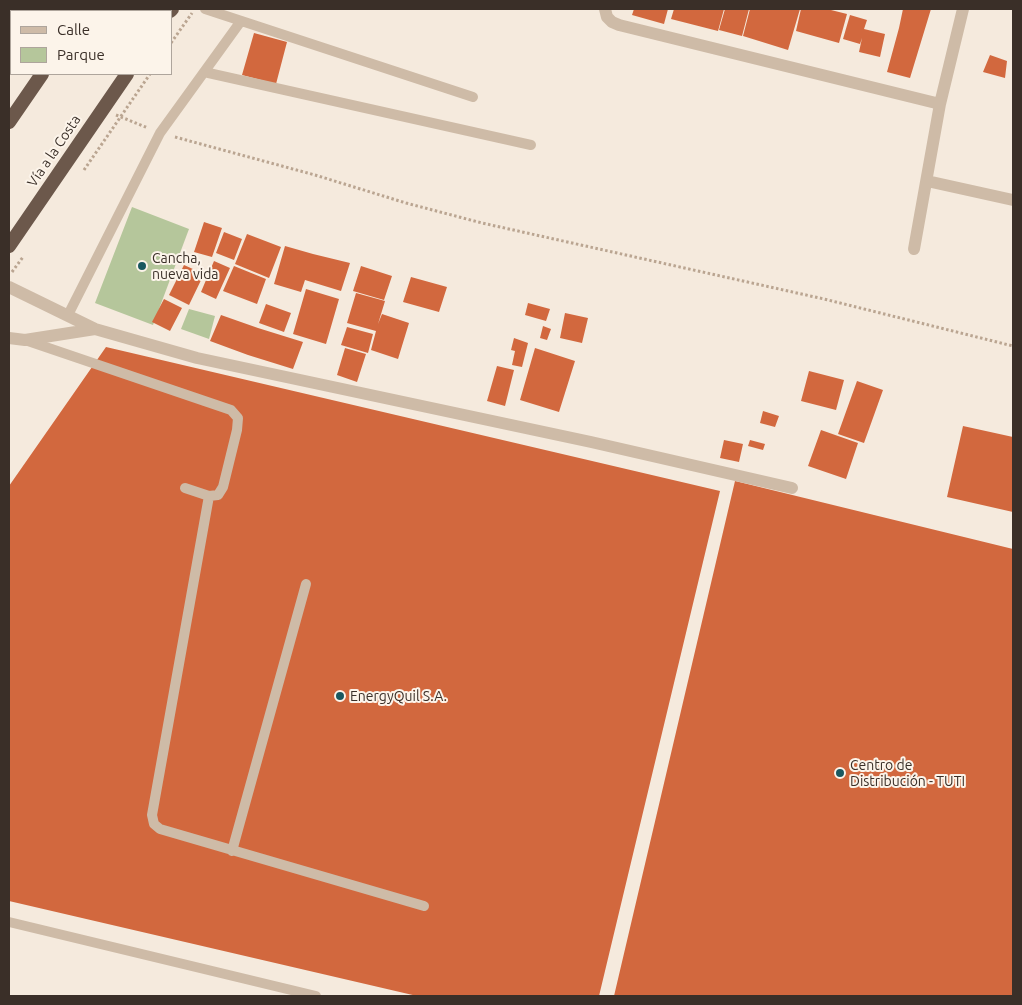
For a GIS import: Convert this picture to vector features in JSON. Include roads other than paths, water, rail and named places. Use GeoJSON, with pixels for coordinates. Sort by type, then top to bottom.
{"type":"FeatureCollection","features":[{"type":"Feature","properties":{"kind":"highway"},"geometry":{"type":"LineString","coordinates":[[9,122],[41,75]]}},
{"type":"Feature","properties":{"kind":"highway","name":"Vía a la Costa"},"geometry":{"type":"LineString","coordinates":[[9,246],[126,75]]}},
{"type":"Feature","properties":{"kind":"street"},"geometry":{"type":"LineString","coordinates":[[605,9],[607,17],[619,25],[940,104]]}},
{"type":"Feature","properties":{"kind":"street"},"geometry":{"type":"LineString","coordinates":[[914,249],[940,104],[962,9]]}},
{"type":"Feature","properties":{"kind":"street"},"geometry":{"type":"LineString","coordinates":[[927,181],[1013,200]]}},
{"type":"Feature","properties":{"kind":"street"},"geometry":{"type":"LineString","coordinates":[[9,287],[95,329],[197,358],[591,442],[792,488]]}},
{"type":"Feature","properties":{"kind":"street"},"geometry":{"type":"LineString","coordinates":[[9,338],[25,340],[95,329]]}},
{"type":"Feature","properties":{"kind":"lane"},"geometry":{"type":"LineString","coordinates":[[205,9],[473,97]]}},
{"type":"Feature","properties":{"kind":"lane"},"geometry":{"type":"LineString","coordinates":[[68,315],[160,133],[241,21]]}},
{"type":"Feature","properties":{"kind":"lane"},"geometry":{"type":"LineString","coordinates":[[204,72],[531,145]]}},
{"type":"Feature","properties":{"kind":"lane"},"geometry":{"type":"LineString","coordinates":[[25,340],[231,410],[238,418],[237,430],[223,487],[218,495],[210,496],[185,488]]}},
{"type":"Feature","properties":{"kind":"lane"},"geometry":{"type":"LineString","coordinates":[[210,496],[152,815],[154,824],[160,829],[424,906]]}},
{"type":"Feature","properties":{"kind":"lane"},"geometry":{"type":"LineString","coordinates":[[232,850],[306,584]]}},
{"type":"Feature","properties":{"kind":"lane"},"geometry":{"type":"LineString","coordinates":[[9,922],[316,996]]}},
{"type":"Feature","properties":{"kind":"place","name":"Cancha, nueva vida"},"geometry":{"type":"Point","coordinates":[142,266]}},
{"type":"Feature","properties":{"kind":"place","name":"EnergyQuil S.A."},"geometry":{"type":"Point","coordinates":[340,696]}},
{"type":"Feature","properties":{"kind":"place","name":"Centro de Distribución - TUTI"},"geometry":{"type":"Point","coordinates":[840,773]}}]}
